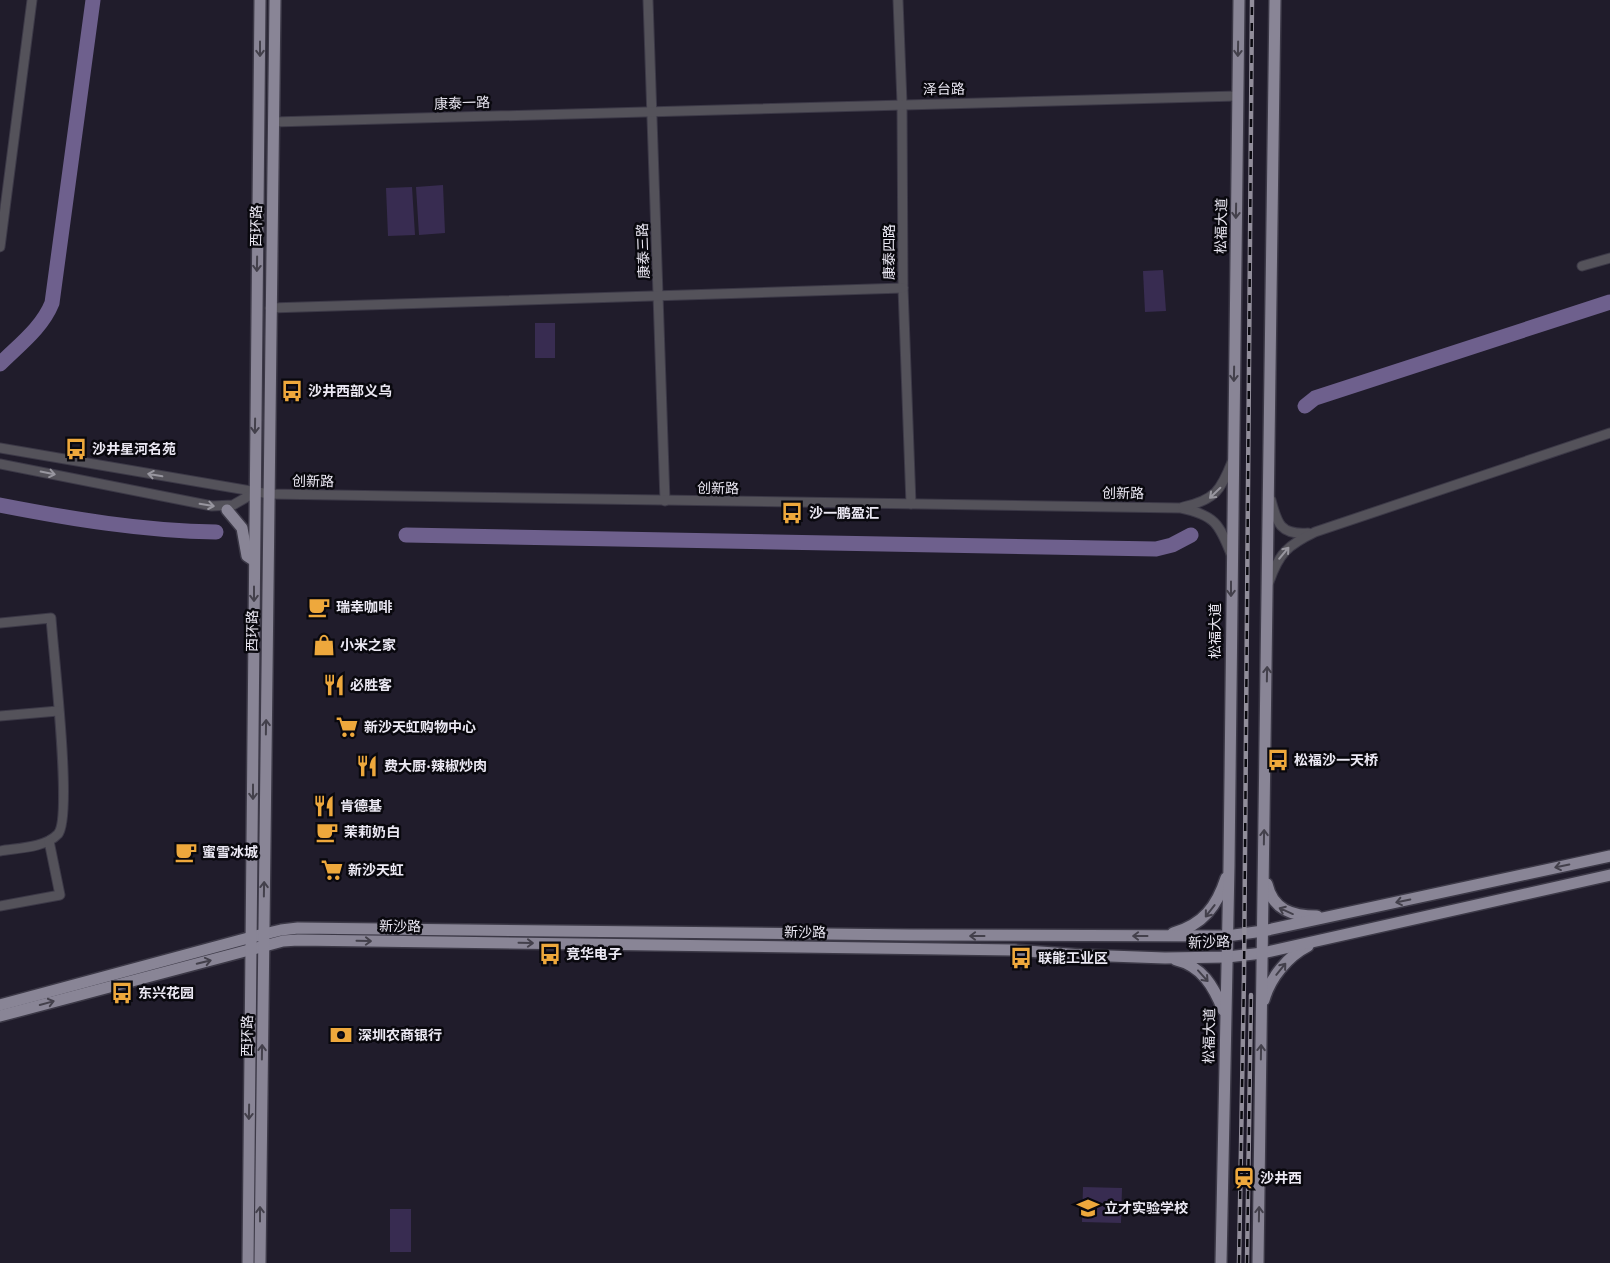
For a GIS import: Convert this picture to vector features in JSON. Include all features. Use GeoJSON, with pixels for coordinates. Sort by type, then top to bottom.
{"type":"FeatureCollection","features":[{"type":"Feature","properties":{"kind":"main road","name":"西环路"},"geometry":{"type":"LineString","coordinates":[[248,1263],[260,0]]}},
{"type":"Feature","properties":{"kind":"main road","name":"西环路"},"geometry":{"type":"LineString","coordinates":[[260,1263],[272,122],[275,0]]}},
{"type":"Feature","properties":{"kind":"main road","name":"松福大道"},"geometry":{"type":"LineString","coordinates":[[1221,1263],[1229,866],[1238,0]]}},
{"type":"Feature","properties":{"kind":"main road"},"geometry":{"type":"LineString","coordinates":[[1258,1263],[1275,0]]}},
{"type":"Feature","properties":{"kind":"main road"},"geometry":{"type":"LineString","coordinates":[[227,510],[242,528],[247,556],[254,561]]}},
{"type":"Feature","properties":{"kind":"main road","name":"新沙路"},"geometry":{"type":"LineString","coordinates":[[0,1004],[252,937],[298,928],[1227,936],[1263,931],[1610,856]]}},
{"type":"Feature","properties":{"kind":"main road"},"geometry":{"type":"LineString","coordinates":[[1162,936],[1191,927],[1209,914],[1216,902],[1229,866]]}},
{"type":"Feature","properties":{"kind":"main road"},"geometry":{"type":"LineString","coordinates":[[1264,872],[1271,897],[1281,909],[1302,915],[1334,916]]}},
{"type":"Feature","properties":{"kind":"main road","name":"新沙路"},"geometry":{"type":"LineString","coordinates":[[0,1016],[264,946],[298,940],[1014,950],[1165,958],[1227,957],[1263,953],[1610,875]]}},
{"type":"Feature","properties":{"kind":"main road"},"geometry":{"type":"LineString","coordinates":[[1262,1011],[1266,993],[1280,970],[1303,949],[1319,941]]}},
{"type":"Feature","properties":{"kind":"main road"},"geometry":{"type":"LineString","coordinates":[[1165,958],[1185,962],[1198,970],[1213,988],[1225,1014]]}},
{"type":"Feature","properties":{"kind":"street"},"geometry":{"type":"LineString","coordinates":[[0,247],[32,0]]}},
{"type":"Feature","properties":{"kind":"street","name":"康泰三路"},"geometry":{"type":"LineString","coordinates":[[648,0],[666,501]]}},
{"type":"Feature","properties":{"kind":"street","name":"康泰四路"},"geometry":{"type":"LineString","coordinates":[[898,0],[902,103],[903,288],[911,504]]}},
{"type":"Feature","properties":{"kind":"street","name":"泽台路"},"geometry":{"type":"LineString","coordinates":[[652,111],[902,103],[1237,96]]}},
{"type":"Feature","properties":{"kind":"street","name":"康泰一路"},"geometry":{"type":"LineString","coordinates":[[272,122],[652,111]]}},
{"type":"Feature","properties":{"kind":"street"},"geometry":{"type":"LineString","coordinates":[[1582,266],[1610,258]]}},
{"type":"Feature","properties":{"kind":"street"},"geometry":{"type":"LineString","coordinates":[[270,308],[903,288]]}},
{"type":"Feature","properties":{"kind":"street"},"geometry":{"type":"LineString","coordinates":[[1268,587],[1274,568],[1286,548],[1315,532],[1610,433]]}},
{"type":"Feature","properties":{"kind":"street","name":"创新路"},"geometry":{"type":"LineString","coordinates":[[0,448],[254,493],[269,494],[1180,508],[1200,512],[1216,522],[1222,530],[1231,554]]}},
{"type":"Feature","properties":{"kind":"street","name":"创新路"},"geometry":{"type":"LineString","coordinates":[[1180,508],[1200,503],[1219,490],[1233,460]]}},
{"type":"Feature","properties":{"kind":"street"},"geometry":{"type":"LineString","coordinates":[[0,464],[212,506],[233,505],[254,493]]}},
{"type":"Feature","properties":{"kind":"street"},"geometry":{"type":"LineString","coordinates":[[1269,494],[1275,516],[1283,528],[1298,534],[1315,532]]}},
{"type":"Feature","properties":{"kind":"street"},"geometry":{"type":"LineString","coordinates":[[0,623],[51,618],[63,770],[64,822],[59,833],[49,842],[0,851]]}},
{"type":"Feature","properties":{"kind":"street"},"geometry":{"type":"LineString","coordinates":[[0,716],[58,711]]}},
{"type":"Feature","properties":{"kind":"street"},"geometry":{"type":"LineString","coordinates":[[0,906],[60,895],[49,842]]}},
{"type":"Feature","properties":{"kind":"shaded area"},"geometry":{"type":"Polygon","coordinates":[[[443,185],[445,233],[419,235],[416,187],[443,185]]]}},
{"type":"Feature","properties":{"kind":"shaded area"},"geometry":{"type":"Polygon","coordinates":[[[412,187],[415,235],[388,236],[386,188],[412,187]]]}},
{"type":"Feature","properties":{"kind":"shaded area"},"geometry":{"type":"Polygon","coordinates":[[[1163,270],[1166,311],[1145,312],[1143,271],[1163,270]]]}},
{"type":"Feature","properties":{"kind":"shaded area"},"geometry":{"type":"Polygon","coordinates":[[[535,323],[555,323],[555,358],[535,358],[535,323]]]}},
{"type":"Feature","properties":{"kind":"shaded area"},"geometry":{"type":"Polygon","coordinates":[[[1083,1187],[1122,1188],[1121,1223],[1082,1222],[1083,1187]]]}},
{"type":"Feature","properties":{"kind":"shaded area"},"geometry":{"type":"Polygon","coordinates":[[[390,1209],[411,1209],[411,1252],[390,1252],[390,1209]]]}},
{"type":"Feature","properties":{"kind":"waterway"},"geometry":{"type":"LineString","coordinates":[[0,364],[36,328],[52,303],[93,0]]}},
{"type":"Feature","properties":{"kind":"waterway"},"geometry":{"type":"LineString","coordinates":[[1305,406],[1315,398],[1610,302]]}},
{"type":"Feature","properties":{"kind":"waterway"},"geometry":{"type":"LineString","coordinates":[[0,505],[108,523],[216,532]]}},
{"type":"Feature","properties":{"kind":"waterway"},"geometry":{"type":"LineString","coordinates":[[406,535],[1156,549],[1172,545],[1191,535]]}},
{"type":"Feature","properties":{"kind":"railway"},"geometry":{"type":"LineString","coordinates":[[1239,1263],[1244,976],[1252,0]]}},
{"type":"Feature","properties":{"kind":"railway"},"geometry":{"type":"LineString","coordinates":[[1247,1263],[1251,995]]}},
{"type":"Feature","properties":{"kind":"place","name":"沙井西部义乌"},"geometry":{"type":"Point","coordinates":[292,391]}},
{"type":"Feature","properties":{"kind":"place","name":"沙井星河名苑"},"geometry":{"type":"Point","coordinates":[76,449]}},
{"type":"Feature","properties":{"kind":"place","name":"沙一鹏盈汇"},"geometry":{"type":"Point","coordinates":[792,513]}},
{"type":"Feature","properties":{"kind":"place","name":"瑞幸咖啡"},"geometry":{"type":"Point","coordinates":[319,607]}},
{"type":"Feature","properties":{"kind":"place","name":"小米之家"},"geometry":{"type":"Point","coordinates":[324,645]}},
{"type":"Feature","properties":{"kind":"place","name":"必胜客"},"geometry":{"type":"Point","coordinates":[334,685]}},
{"type":"Feature","properties":{"kind":"place","name":"新沙天虹购物中心"},"geometry":{"type":"Point","coordinates":[347,727]}},
{"type":"Feature","properties":{"kind":"place","name":"松福沙一天桥"},"geometry":{"type":"Point","coordinates":[1278,760]}},
{"type":"Feature","properties":{"kind":"place","name":"费大厨·辣椒炒肉"},"geometry":{"type":"Point","coordinates":[367,766]}},
{"type":"Feature","properties":{"kind":"place","name":"肯德基"},"geometry":{"type":"Point","coordinates":[324,806]}},
{"type":"Feature","properties":{"kind":"place","name":"茉莉奶白"},"geometry":{"type":"Point","coordinates":[327,832]}},
{"type":"Feature","properties":{"kind":"place","name":"蜜雪冰城"},"geometry":{"type":"Point","coordinates":[186,852]}},
{"type":"Feature","properties":{"kind":"place","name":"新沙天虹"},"geometry":{"type":"Point","coordinates":[332,870]}},
{"type":"Feature","properties":{"kind":"place","name":"竞华电子"},"geometry":{"type":"Point","coordinates":[550,954]}},
{"type":"Feature","properties":{"kind":"place","name":"联能工业区"},"geometry":{"type":"Point","coordinates":[1021,958]}},
{"type":"Feature","properties":{"kind":"place","name":"东兴花园"},"geometry":{"type":"Point","coordinates":[122,993]}},
{"type":"Feature","properties":{"kind":"place","name":"深圳农商银行"},"geometry":{"type":"Point","coordinates":[341,1035]}},
{"type":"Feature","properties":{"kind":"place","name":"沙井西"},"geometry":{"type":"Point","coordinates":[1244,1178]}},
{"type":"Feature","properties":{"kind":"place","name":"立才实验学校"},"geometry":{"type":"Point","coordinates":[1088,1208]}}]}
